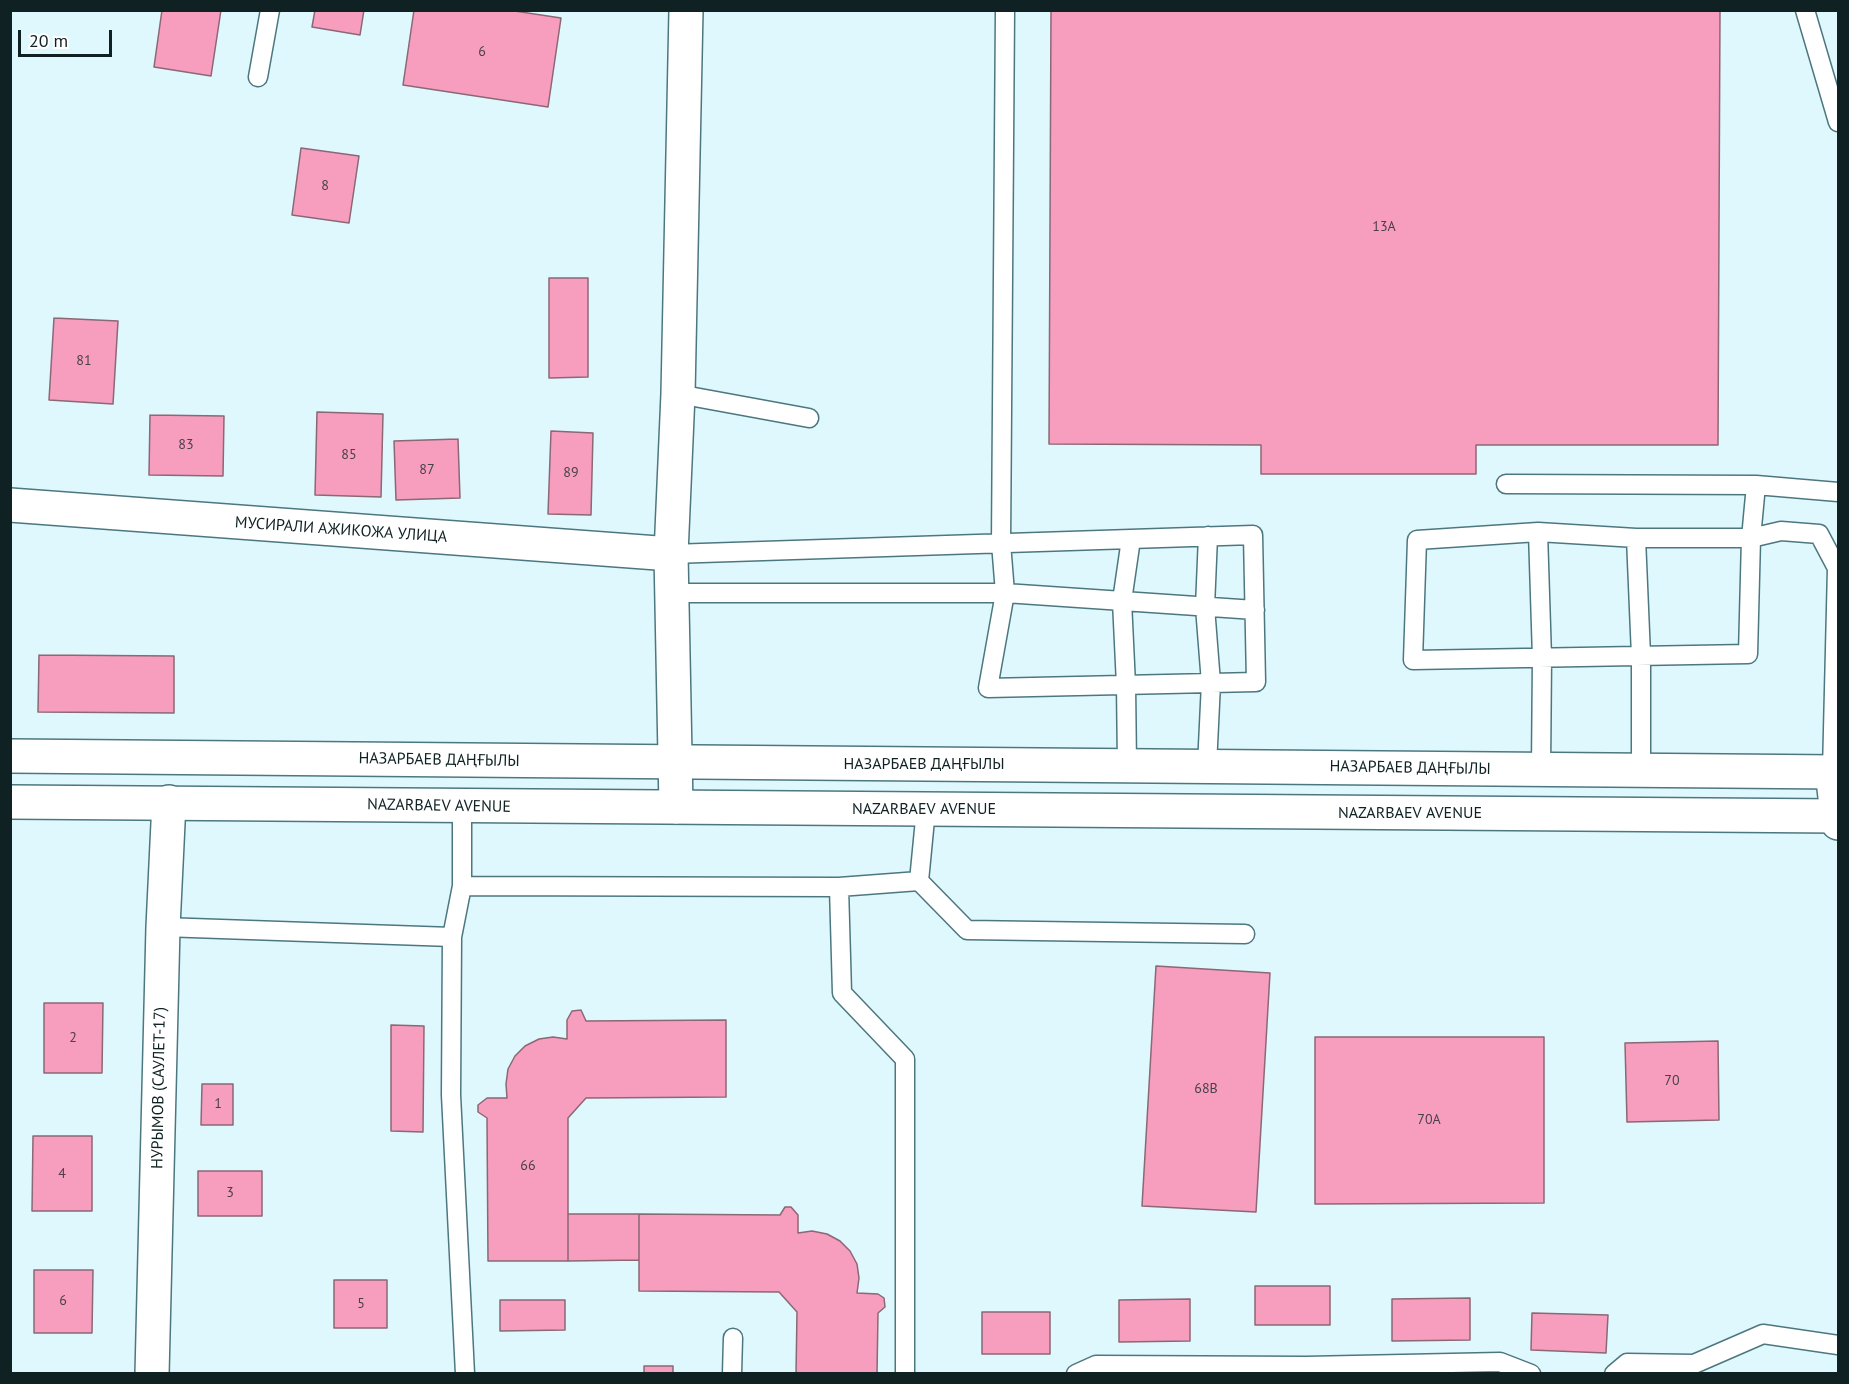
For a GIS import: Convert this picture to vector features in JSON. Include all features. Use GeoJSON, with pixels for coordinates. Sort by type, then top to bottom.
{"type":"FeatureCollection","features":[{"type":"Feature","properties":{"kind":"main road"},"geometry":{"type":"LineString","coordinates":[[676,807],[671,554],[678,394],[686,10]]}},
{"type":"Feature","properties":{"kind":"main road","name":"МУСИРАЛИ АЖИКОЖА УЛИЦА"},"geometry":{"type":"LineString","coordinates":[[10,505],[671,554]]}},
{"type":"Feature","properties":{"kind":"main road","name":"НАЗАРБАЕВ ДАҢҒЫЛЫ"},"geometry":{"type":"LineString","coordinates":[[10,756],[1835,772]]}},
{"type":"Feature","properties":{"kind":"main road"},"geometry":{"type":"LineString","coordinates":[[1835,772],[1838,818]]}},
{"type":"Feature","properties":{"kind":"main road","name":"NAZARBAEV AVENUE"},"geometry":{"type":"LineString","coordinates":[[10,802],[1838,818]]}},
{"type":"Feature","properties":{"kind":"main road","name":"НУРЫМОВ (САУЛЕТ-17)"},"geometry":{"type":"LineString","coordinates":[[152,1374],[163,927],[169,802]]}},
{"type":"Feature","properties":{"kind":"lane"},"geometry":{"type":"LineString","coordinates":[[258,77],[270,10]]}},
{"type":"Feature","properties":{"kind":"lane"},"geometry":{"type":"LineString","coordinates":[[671,554],[1001,543],[1208,537],[1253,535],[1256,682],[988,688],[1005,593],[1001,543],[1005,10]]}},
{"type":"Feature","properties":{"kind":"lane"},"geometry":{"type":"LineString","coordinates":[[1805,10],[1839,122]]}},
{"type":"Feature","properties":{"kind":"lane"},"geometry":{"type":"LineString","coordinates":[[678,394],[809,418]]}},
{"type":"Feature","properties":{"kind":"lane"},"geometry":{"type":"LineString","coordinates":[[1506,484],[1756,485],[1839,492]]}},
{"type":"Feature","properties":{"kind":"lane"},"geometry":{"type":"LineString","coordinates":[[1756,485],[1751,538],[1748,654],[1413,660],[1417,540],[1538,532],[1636,538],[1751,538],[1781,531],[1819,534],[1838,568],[1835,772]]}},
{"type":"Feature","properties":{"kind":"lane"},"geometry":{"type":"LineString","coordinates":[[1538,532],[1542,658],[1541,769]]}},
{"type":"Feature","properties":{"kind":"lane"},"geometry":{"type":"LineString","coordinates":[[1207,766],[1211,683],[1205,607],[1208,537]]}},
{"type":"Feature","properties":{"kind":"lane"},"geometry":{"type":"LineString","coordinates":[[1636,538],[1641,656],[1641,770]]}},
{"type":"Feature","properties":{"kind":"lane"},"geometry":{"type":"LineString","coordinates":[[1126,766],[1126,685],[1122,601],[1131,539]]}},
{"type":"Feature","properties":{"kind":"lane"},"geometry":{"type":"LineString","coordinates":[[672,593],[1005,593],[1255,610]]}},
{"type":"Feature","properties":{"kind":"lane"},"geometry":{"type":"LineString","coordinates":[[462,806],[462,886],[452,937],[451,1095],[465,1374]]}},
{"type":"Feature","properties":{"kind":"lane"},"geometry":{"type":"LineString","coordinates":[[926,809],[919,880],[967,930],[1245,934]]}},
{"type":"Feature","properties":{"kind":"lane"},"geometry":{"type":"LineString","coordinates":[[462,886],[839,886],[919,880]]}},
{"type":"Feature","properties":{"kind":"lane"},"geometry":{"type":"LineString","coordinates":[[839,886],[842,993],[904,1059],[905,1374]]}},
{"type":"Feature","properties":{"kind":"lane"},"geometry":{"type":"LineString","coordinates":[[163,927],[452,937]]}},
{"type":"Feature","properties":{"kind":"lane"},"geometry":{"type":"LineString","coordinates":[[1614,1374],[1628,1363],[1694,1364],[1763,1334],[1839,1345]]}},
{"type":"Feature","properties":{"kind":"lane"},"geometry":{"type":"LineString","coordinates":[[732,1374],[733,1338]]}},
{"type":"Feature","properties":{"kind":"lane"},"geometry":{"type":"LineString","coordinates":[[1076,1374],[1096,1365],[1306,1366],[1500,1362],[1531,1374]]}},
{"type":"Feature","properties":{"kind":"building"},"geometry":{"type":"Polygon","coordinates":[[[162,10],[221,10],[211,76],[154,67],[162,10]]]}},
{"type":"Feature","properties":{"kind":"building"},"geometry":{"type":"Polygon","coordinates":[[[315,10],[364,10],[360,35],[312,27],[315,10]]]}},
{"type":"Feature","properties":{"kind":"building"},"geometry":{"type":"Polygon","coordinates":[[[414,10],[508,10],[561,18],[548,107],[403,85],[414,10]]]}},
{"type":"Feature","properties":{"kind":"building"},"geometry":{"type":"Polygon","coordinates":[[[1051,10],[1720,10],[1718,445],[1476,445],[1476,474],[1261,474],[1261,445],[1049,444],[1051,10]]]}},
{"type":"Feature","properties":{"kind":"building"},"geometry":{"type":"Polygon","coordinates":[[[301,148],[359,156],[349,223],[292,215],[301,148]]]}},
{"type":"Feature","properties":{"kind":"building"},"geometry":{"type":"Polygon","coordinates":[[[549,278],[588,278],[588,377],[549,378],[549,278]]]}},
{"type":"Feature","properties":{"kind":"building"},"geometry":{"type":"Polygon","coordinates":[[[54,318],[118,321],[113,404],[49,400],[54,318]]]}},
{"type":"Feature","properties":{"kind":"building"},"geometry":{"type":"Polygon","coordinates":[[[317,412],[383,414],[381,497],[315,495],[317,412]]]}},
{"type":"Feature","properties":{"kind":"building"},"geometry":{"type":"Polygon","coordinates":[[[150,415],[224,416],[223,476],[149,475],[150,415]]]}},
{"type":"Feature","properties":{"kind":"building"},"geometry":{"type":"Polygon","coordinates":[[[551,431],[593,433],[591,515],[548,514],[551,431]]]}},
{"type":"Feature","properties":{"kind":"building"},"geometry":{"type":"Polygon","coordinates":[[[458,439],[460,498],[396,500],[394,441],[458,439]]]}},
{"type":"Feature","properties":{"kind":"building"},"geometry":{"type":"Polygon","coordinates":[[[39,655],[174,656],[174,713],[38,712],[39,655]]]}},
{"type":"Feature","properties":{"kind":"building"},"geometry":{"type":"Polygon","coordinates":[[[1156,966],[1270,973],[1256,1212],[1142,1206],[1156,966]]]}},
{"type":"Feature","properties":{"kind":"building"},"geometry":{"type":"Polygon","coordinates":[[[44,1003],[103,1003],[102,1073],[44,1073],[44,1003]]]}},
{"type":"Feature","properties":{"kind":"building"},"geometry":{"type":"Polygon","coordinates":[[[581,1010],[586,1021],[726,1020],[726,1097],[586,1098],[568,1118],[568,1261],[488,1261],[487,1118],[478,1112],[478,1105],[487,1098],[507,1098],[508,1069],[515,1056],[525,1046],[539,1039],[553,1037],[567,1039],[567,1020],[572,1011],[581,1010]]]}},
{"type":"Feature","properties":{"kind":"building"},"geometry":{"type":"Polygon","coordinates":[[[391,1025],[424,1026],[423,1132],[391,1131],[391,1025]]]}},
{"type":"Feature","properties":{"kind":"building"},"geometry":{"type":"Polygon","coordinates":[[[1315,1037],[1544,1037],[1544,1203],[1315,1204],[1315,1037]]]}},
{"type":"Feature","properties":{"kind":"building"},"geometry":{"type":"Polygon","coordinates":[[[1718,1041],[1719,1120],[1627,1122],[1625,1043],[1718,1041]]]}},
{"type":"Feature","properties":{"kind":"building"},"geometry":{"type":"Polygon","coordinates":[[[202,1084],[233,1084],[233,1125],[201,1125],[202,1084]]]}},
{"type":"Feature","properties":{"kind":"building"},"geometry":{"type":"Polygon","coordinates":[[[33,1136],[92,1136],[92,1211],[32,1211],[33,1136]]]}},
{"type":"Feature","properties":{"kind":"building"},"geometry":{"type":"Polygon","coordinates":[[[198,1171],[262,1171],[262,1216],[198,1216],[198,1171]]]}},
{"type":"Feature","properties":{"kind":"building"},"geometry":{"type":"Polygon","coordinates":[[[785,1207],[791,1207],[798,1215],[798,1233],[812,1231],[827,1234],[840,1241],[850,1251],[857,1264],[859,1278],[857,1293],[878,1294],[884,1298],[885,1307],[878,1313],[877,1374],[796,1374],[797,1312],[779,1292],[639,1291],[639,1214],[780,1215],[785,1207]]]}},
{"type":"Feature","properties":{"kind":"building"},"geometry":{"type":"Polygon","coordinates":[[[568,1214],[639,1214],[639,1260],[568,1261],[568,1214]]]}},
{"type":"Feature","properties":{"kind":"building"},"geometry":{"type":"Polygon","coordinates":[[[34,1270],[93,1270],[92,1333],[34,1333],[34,1270]]]}},
{"type":"Feature","properties":{"kind":"building"},"geometry":{"type":"Polygon","coordinates":[[[334,1280],[387,1280],[387,1328],[334,1328],[334,1280]]]}},
{"type":"Feature","properties":{"kind":"building"},"geometry":{"type":"Polygon","coordinates":[[[1255,1286],[1330,1286],[1330,1325],[1255,1325],[1255,1286]]]}},
{"type":"Feature","properties":{"kind":"building"},"geometry":{"type":"Polygon","coordinates":[[[1470,1298],[1470,1340],[1392,1341],[1392,1299],[1470,1298]]]}},
{"type":"Feature","properties":{"kind":"building"},"geometry":{"type":"Polygon","coordinates":[[[1190,1299],[1190,1341],[1119,1342],[1119,1300],[1190,1299]]]}},
{"type":"Feature","properties":{"kind":"building"},"geometry":{"type":"Polygon","coordinates":[[[500,1300],[565,1300],[565,1330],[500,1331],[500,1300]]]}},
{"type":"Feature","properties":{"kind":"building"},"geometry":{"type":"Polygon","coordinates":[[[982,1312],[1050,1312],[1050,1354],[982,1354],[982,1312]]]}},
{"type":"Feature","properties":{"kind":"building"},"geometry":{"type":"Polygon","coordinates":[[[1532,1313],[1608,1315],[1606,1353],[1531,1350],[1532,1313]]]}},
{"type":"Feature","properties":{"kind":"building"},"geometry":{"type":"Polygon","coordinates":[[[644,1366],[673,1366],[673,1374],[644,1374],[644,1366]]]}}]}
